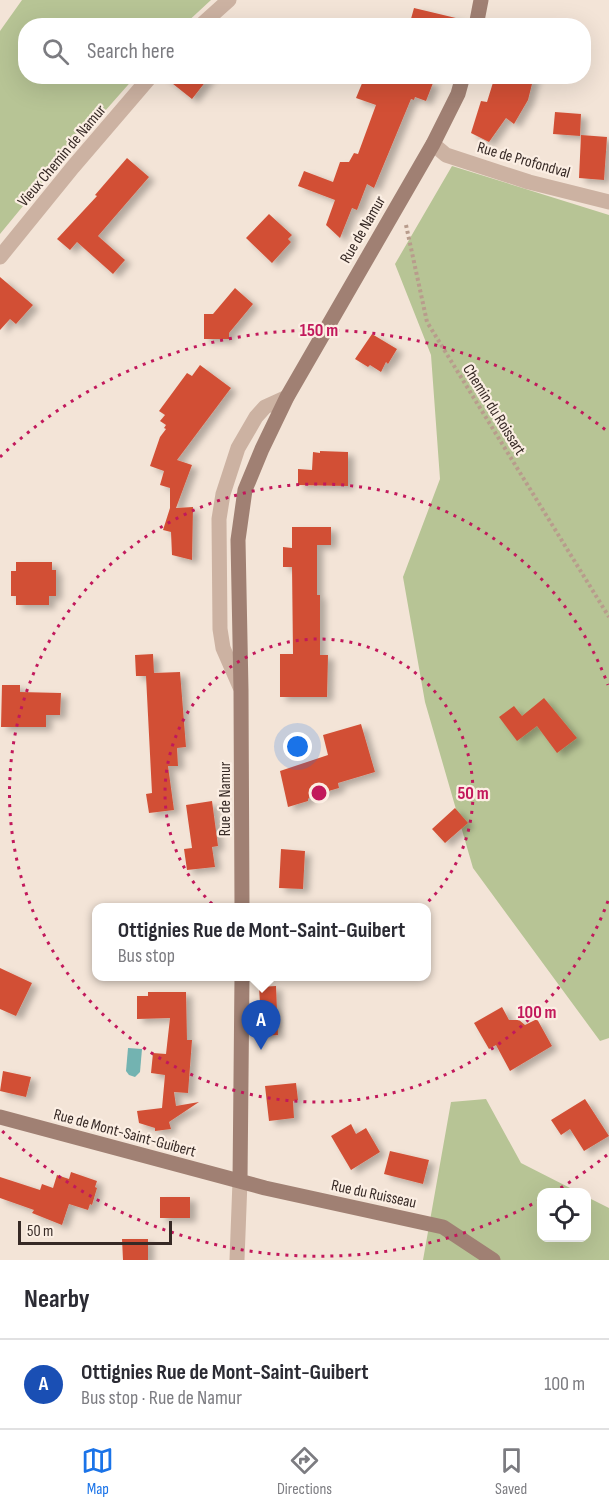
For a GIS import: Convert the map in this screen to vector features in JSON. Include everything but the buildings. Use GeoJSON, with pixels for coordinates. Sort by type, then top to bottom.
{"type":"FeatureCollection","features":[{"type":"Feature","properties":{"kind":"street"},"geometry":{"type":"LineString","coordinates":[[209,18],[229,0]]}},
{"type":"Feature","properties":{"kind":"street"},"geometry":{"type":"LineString","coordinates":[[478,18],[481,0]]}},
{"type":"Feature","properties":{"kind":"street","name":"Vieux Chemin de Namur"},"geometry":{"type":"LineString","coordinates":[[0,257],[73,167],[145,84]]}},
{"type":"Feature","properties":{"kind":"street","name":"Rue de Namur"},"geometry":{"type":"LineString","coordinates":[[242,903],[238,540],[245,490],[287,397],[433,144],[461,84]]}},
{"type":"Feature","properties":{"kind":"street","name":"Rue de Profondval"},"geometry":{"type":"LineString","coordinates":[[433,144],[446,154],[529,182],[609,202]]}},
{"type":"Feature","properties":{"kind":"street","name":"Rue de Namur"},"geometry":{"type":"LineString","coordinates":[[241,690],[223,648],[220,618],[219,519],[229,474],[243,439],[265,407],[287,397]]}},
{"type":"Feature","properties":{"kind":"street"},"geometry":{"type":"LineString","coordinates":[[237,1260],[242,981]]}},
{"type":"Feature","properties":{"kind":"street","name":"Rue de Mont-Saint-Guibert"},"geometry":{"type":"LineString","coordinates":[[0,1117],[157,1161],[240,1181]]}},
{"type":"Feature","properties":{"kind":"street","name":"Rue du Ruisseau"},"geometry":{"type":"LineString","coordinates":[[240,1181],[443,1227],[493,1260]]}},
{"type":"Feature","properties":{"kind":"path","name":"Chemin du Roissart"},"geometry":{"type":"LineString","coordinates":[[401,198],[427,322],[609,617]]}},
{"type":"Feature","properties":{"kind":"green space"},"geometry":{"type":"Polygon","coordinates":[[[22,0],[211,0],[192,18],[18,18],[18,84],[129,84],[0,234],[0,31],[22,0]]]}},
{"type":"Feature","properties":{"kind":"green space"},"geometry":{"type":"Polygon","coordinates":[[[452,166],[609,215],[609,1038],[600,1041],[473,868],[425,702],[403,577],[440,479],[431,355],[395,264],[452,166]]]}},
{"type":"Feature","properties":{"kind":"green space"},"geometry":{"type":"Polygon","coordinates":[[[486,1099],[521,1163],[570,1188],[537,1188],[537,1242],[591,1242],[591,1199],[609,1208],[609,1260],[423,1260],[451,1102],[486,1099]]]}},
{"type":"Feature","properties":{"kind":"water"},"geometry":{"type":"Polygon","coordinates":[[[128,1048],[142,1049],[140,1072],[135,1077],[126,1071],[128,1048]]]}},
{"type":"Feature","properties":{"kind":"place","name":"Ottignies Rue de Mont-Saint-Guibert"},"geometry":{"type":"Point","coordinates":[261,1050]}}]}
